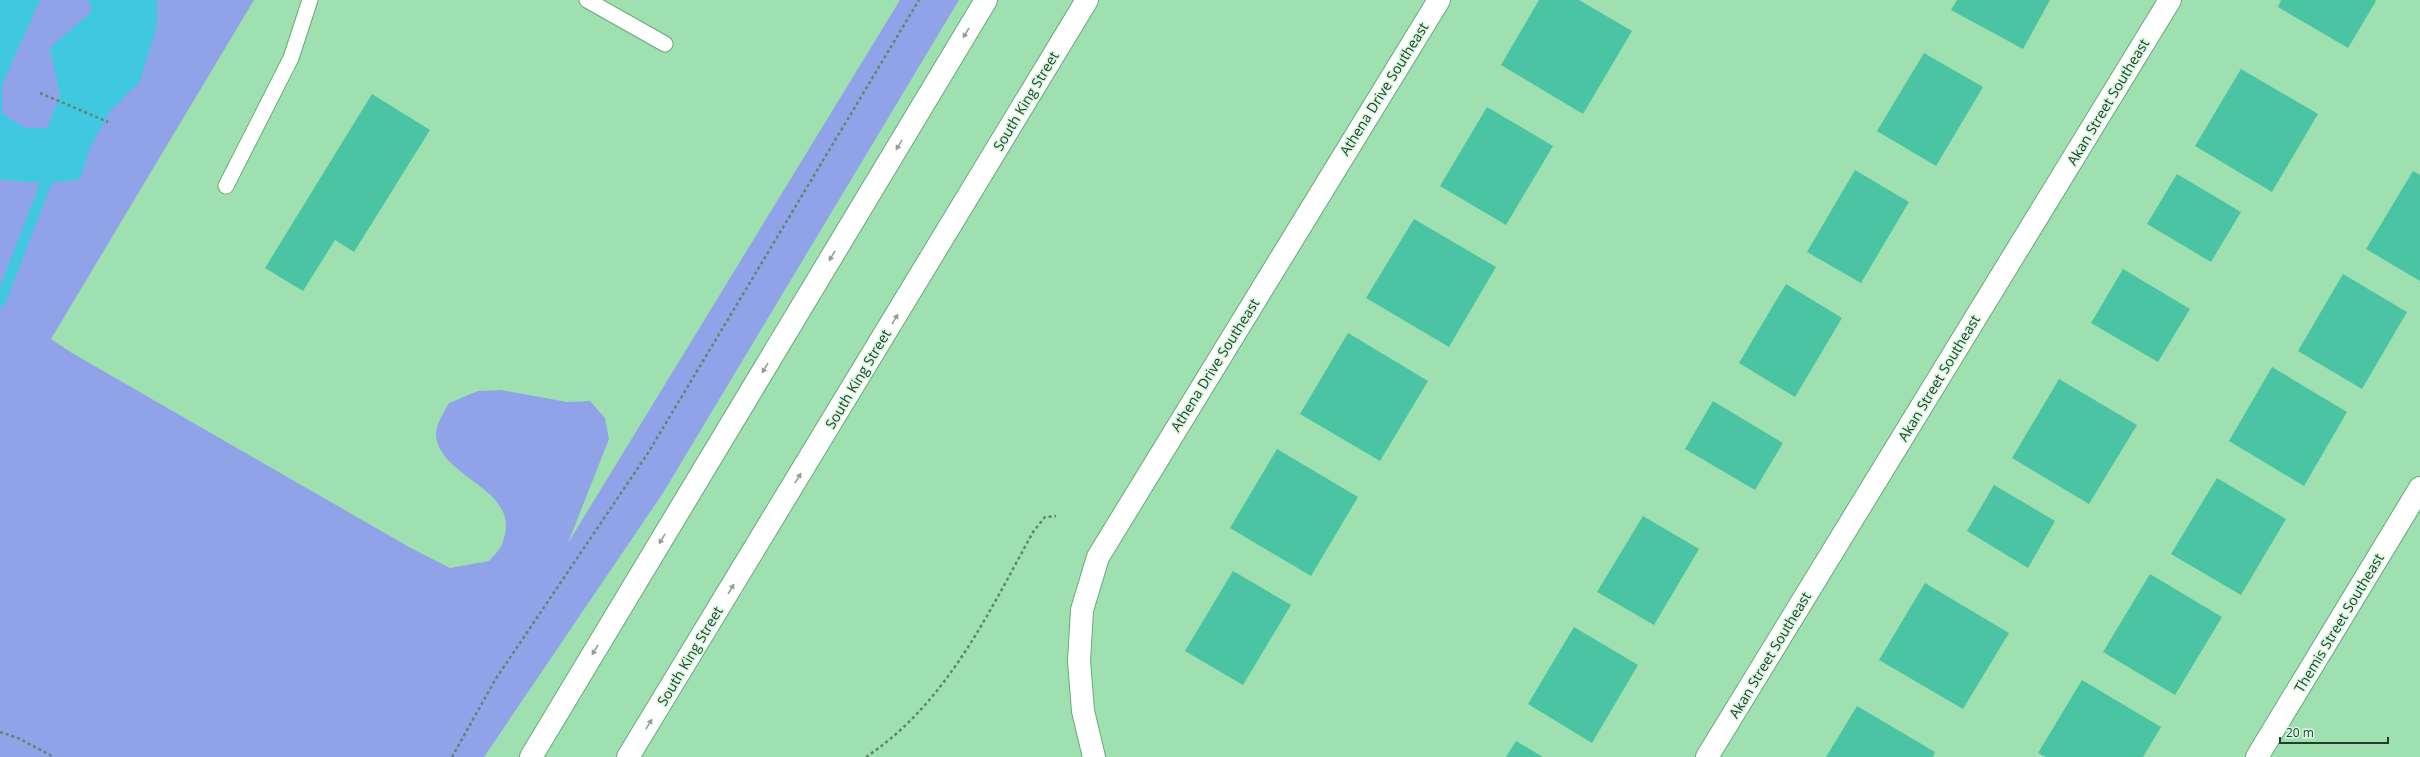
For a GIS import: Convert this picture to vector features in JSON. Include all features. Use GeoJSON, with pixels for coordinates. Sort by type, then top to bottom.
{"type":"FeatureCollection","features":[{"type":"Feature","properties":{"kind":"main road"},"geometry":{"type":"LineString","coordinates":[[531,757],[986,0]]}},
{"type":"Feature","properties":{"kind":"main road","name":"South King Street"},"geometry":{"type":"LineString","coordinates":[[628,757],[1087,0]]}},
{"type":"Feature","properties":{"kind":"main road","name":"Athena Drive Southeast"},"geometry":{"type":"LineString","coordinates":[[1094,757],[1083,711],[1079,661],[1082,610],[1098,557],[1439,0]]}},
{"type":"Feature","properties":{"kind":"main road","name":"Akan Street Southeast"},"geometry":{"type":"LineString","coordinates":[[1707,757],[2170,0]]}},
{"type":"Feature","properties":{"kind":"main road","name":"Themis Street Southeast"},"geometry":{"type":"LineString","coordinates":[[2257,757],[2420,488]]}},
{"type":"Feature","properties":{"kind":"lane"},"geometry":{"type":"LineString","coordinates":[[226,186],[291,58],[310,0]]}},
{"type":"Feature","properties":{"kind":"lane"},"geometry":{"type":"LineString","coordinates":[[587,0],[665,44]]}},
{"type":"Feature","properties":{"kind":"path"},"geometry":{"type":"LineString","coordinates":[[452,757],[495,680],[648,453],[919,0]]}},
{"type":"Feature","properties":{"kind":"path"},"geometry":{"type":"LineString","coordinates":[[40,93],[108,122]]}},
{"type":"Feature","properties":{"kind":"path"},"geometry":{"type":"LineString","coordinates":[[866,757],[885,744],[948,678],[968,649],[1033,532],[1045,517],[1056,516]]}},
{"type":"Feature","properties":{"kind":"path"},"geometry":{"type":"LineString","coordinates":[[0,732],[18,738],[54,757]]}},
{"type":"Feature","properties":{"kind":"shaded area"},"geometry":{"type":"Polygon","coordinates":[[[0,0],[254,0],[51,339],[72,353],[409,547],[450,568],[489,561],[502,544],[506,526],[503,511],[494,498],[454,466],[444,455],[437,441],[437,426],[449,403],[478,391],[501,390],[567,402],[590,401],[605,418],[609,439],[568,543],[900,0],[959,0],[663,493],[484,757],[0,757],[0,0]]]}},
{"type":"Feature","properties":{"kind":"shaded area"},"geometry":{"type":"Polygon","coordinates":[[[0,0],[40,0],[2,85],[2,113],[25,128],[47,128],[60,96],[50,48],[92,11],[88,0],[157,0],[157,26],[140,81],[110,111],[90,148],[80,180],[45,183],[0,180],[0,0]]]}},
{"type":"Feature","properties":{"kind":"building"},"geometry":{"type":"Polygon","coordinates":[[[1539,0],[1579,0],[1632,31],[1583,114],[1501,65],[1539,0]]]}},
{"type":"Feature","properties":{"kind":"building"},"geometry":{"type":"Polygon","coordinates":[[[1957,0],[2050,0],[2023,49],[1951,10],[1957,0]]]}},
{"type":"Feature","properties":{"kind":"building"},"geometry":{"type":"Polygon","coordinates":[[[2281,0],[2376,1],[2348,48],[2278,7],[2281,0]]]}},
{"type":"Feature","properties":{"kind":"building"},"geometry":{"type":"Polygon","coordinates":[[[1924,53],[1983,87],[1936,166],[1877,131],[1924,53]]]}},
{"type":"Feature","properties":{"kind":"building"},"geometry":{"type":"Polygon","coordinates":[[[2241,69],[2318,114],[2272,192],[2195,146],[2241,69]]]}},
{"type":"Feature","properties":{"kind":"building"},"geometry":{"type":"Polygon","coordinates":[[[372,94],[430,130],[354,252],[335,240],[303,291],[265,268],[372,94]]]}},
{"type":"Feature","properties":{"kind":"building"},"geometry":{"type":"Polygon","coordinates":[[[1487,107],[1553,146],[1506,225],[1440,186],[1487,107]]]}},
{"type":"Feature","properties":{"kind":"building"},"geometry":{"type":"Polygon","coordinates":[[[1855,170],[1909,202],[1861,283],[1807,252],[1855,170]]]}},
{"type":"Feature","properties":{"kind":"building"},"geometry":{"type":"Polygon","coordinates":[[[2413,171],[2420,175],[2420,281],[2366,249],[2413,171]]]}},
{"type":"Feature","properties":{"kind":"building"},"geometry":{"type":"Polygon","coordinates":[[[2177,174],[2241,212],[2211,262],[2147,224],[2177,174]]]}},
{"type":"Feature","properties":{"kind":"building"},"geometry":{"type":"Polygon","coordinates":[[[1414,219],[1496,267],[1449,347],[1366,298],[1414,219]]]}},
{"type":"Feature","properties":{"kind":"building"},"geometry":{"type":"Polygon","coordinates":[[[2123,269],[2190,309],[2158,362],[2091,323],[2123,269]]]}},
{"type":"Feature","properties":{"kind":"building"},"geometry":{"type":"Polygon","coordinates":[[[2343,274],[2407,312],[2362,389],[2298,351],[2343,274]]]}},
{"type":"Feature","properties":{"kind":"building"},"geometry":{"type":"Polygon","coordinates":[[[1786,284],[1842,318],[1795,397],[1739,363],[1786,284]]]}},
{"type":"Feature","properties":{"kind":"building"},"geometry":{"type":"Polygon","coordinates":[[[1348,333],[1428,381],[1380,461],[1300,414],[1348,333]]]}},
{"type":"Feature","properties":{"kind":"building"},"geometry":{"type":"Polygon","coordinates":[[[2272,367],[2347,412],[2304,486],[2229,441],[2272,367]]]}},
{"type":"Feature","properties":{"kind":"building"},"geometry":{"type":"Polygon","coordinates":[[[2059,379],[2137,425],[2089,504],[2012,458],[2059,379]]]}},
{"type":"Feature","properties":{"kind":"building"},"geometry":{"type":"Polygon","coordinates":[[[1713,401],[1783,443],[1755,490],[1685,449],[1713,401]]]}},
{"type":"Feature","properties":{"kind":"building"},"geometry":{"type":"Polygon","coordinates":[[[1277,449],[1358,497],[1311,576],[1230,528],[1277,449]]]}},
{"type":"Feature","properties":{"kind":"building"},"geometry":{"type":"Polygon","coordinates":[[[2217,478],[2286,519],[2241,595],[2171,554],[2217,478]]]}},
{"type":"Feature","properties":{"kind":"building"},"geometry":{"type":"Polygon","coordinates":[[[1994,485],[2055,521],[2028,568],[1967,531],[1994,485]]]}},
{"type":"Feature","properties":{"kind":"building"},"geometry":{"type":"Polygon","coordinates":[[[1643,516],[1699,549],[1654,625],[1597,592],[1643,516]]]}},
{"type":"Feature","properties":{"kind":"building"},"geometry":{"type":"Polygon","coordinates":[[[1233,571],[1291,605],[1243,685],[1185,651],[1233,571]]]}},
{"type":"Feature","properties":{"kind":"building"},"geometry":{"type":"Polygon","coordinates":[[[2150,574],[2222,617],[2175,695],[2103,652],[2150,574]]]}},
{"type":"Feature","properties":{"kind":"building"},"geometry":{"type":"Polygon","coordinates":[[[1925,583],[2009,633],[1963,709],[1879,660],[1925,583]]]}},
{"type":"Feature","properties":{"kind":"building"},"geometry":{"type":"Polygon","coordinates":[[[1574,627],[1638,665],[1592,743],[1528,704],[1574,627]]]}},
{"type":"Feature","properties":{"kind":"building"},"geometry":{"type":"Polygon","coordinates":[[[2082,680],[2161,727],[2143,757],[2046,757],[2038,753],[2082,680]]]}},
{"type":"Feature","properties":{"kind":"building"},"geometry":{"type":"Polygon","coordinates":[[[1857,706],[1935,752],[1933,757],[1826,757],[1857,706]]]}},
{"type":"Feature","properties":{"kind":"building"},"geometry":{"type":"Polygon","coordinates":[[[1516,741],[1543,757],[1506,757],[1516,741]]]}},
{"type":"Feature","properties":{"kind":"waterway"},"geometry":{"type":"LineString","coordinates":[[0,302],[51,170]]}}]}
